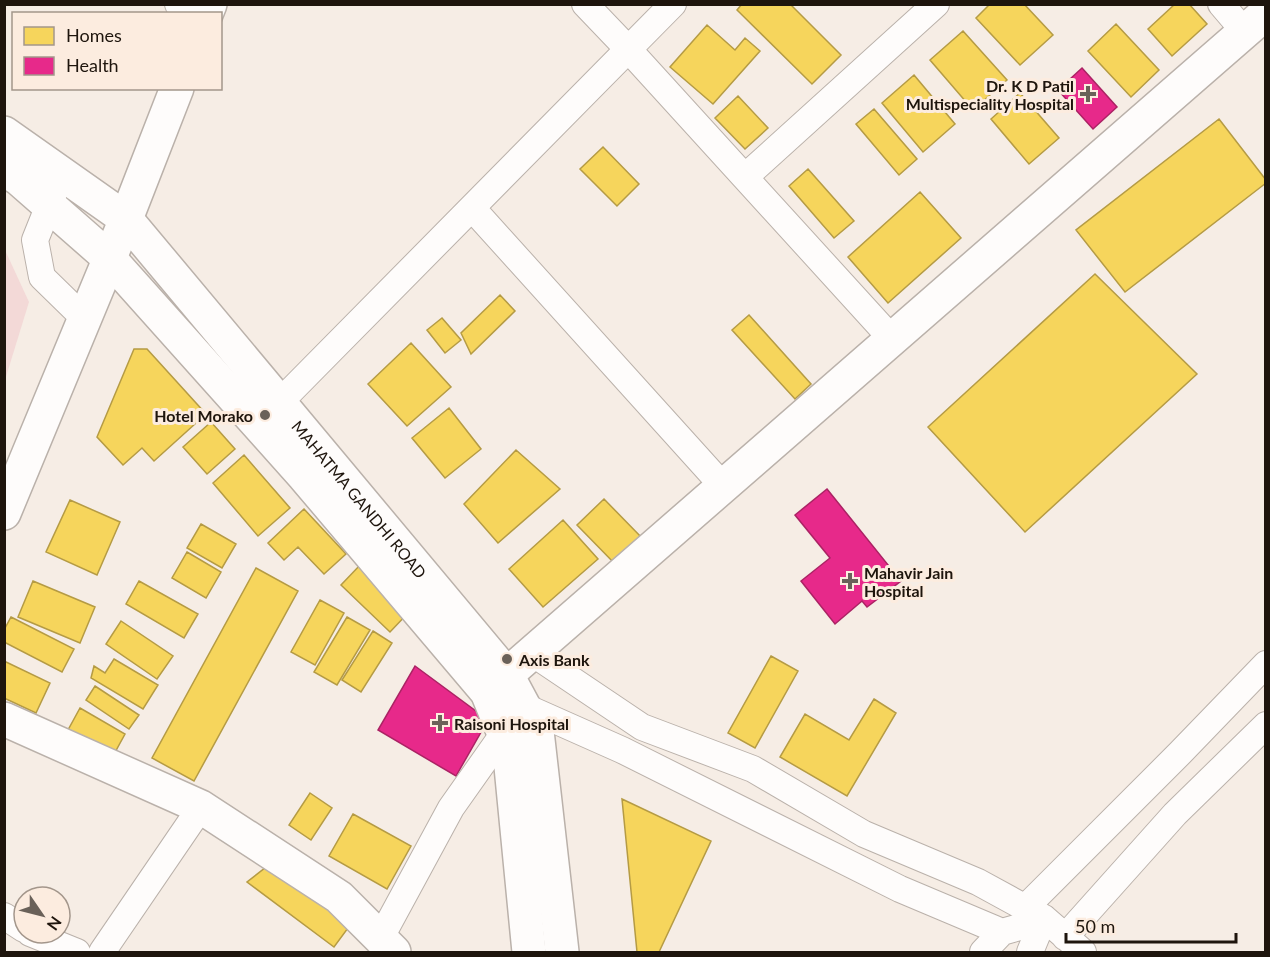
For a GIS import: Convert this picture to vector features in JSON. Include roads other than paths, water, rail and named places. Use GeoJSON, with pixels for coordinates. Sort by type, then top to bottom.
{"type":"FeatureCollection","features":[{"type":"Feature","properties":{"kind":"main road"},"geometry":{"type":"LineString","coordinates":[[529,952],[509,746],[504,733],[497,684],[1255,22]]}},
{"type":"Feature","properties":{"kind":"main road"},"geometry":{"type":"LineString","coordinates":[[4,513],[126,219],[176,90]]}},
{"type":"Feature","properties":{"kind":"main road","name":"MAHATMA GANDHI ROAD"},"geometry":{"type":"LineString","coordinates":[[4,133],[126,219],[268,413],[497,684],[523,706],[537,731],[562,952]]}},
{"type":"Feature","properties":{"kind":"main road"},"geometry":{"type":"LineString","coordinates":[[4,169],[110,258],[268,413]]}},
{"type":"Feature","properties":{"kind":"main road"},"geometry":{"type":"LineString","coordinates":[[4,719],[201,807],[339,897],[387,946]]}},
{"type":"Feature","properties":{"kind":"street"},"geometry":{"type":"LineString","coordinates":[[585,4],[892,339]]}},
{"type":"Feature","properties":{"kind":"street"},"geometry":{"type":"LineString","coordinates":[[268,413],[673,4]]}},
{"type":"Feature","properties":{"kind":"street"},"geometry":{"type":"LineString","coordinates":[[745,177],[936,4]]}},
{"type":"Feature","properties":{"kind":"street"},"geometry":{"type":"LineString","coordinates":[[1221,4],[1255,22]]}},
{"type":"Feature","properties":{"kind":"street"},"geometry":{"type":"LineString","coordinates":[[61,173],[35,240],[42,277],[85,319]]}},
{"type":"Feature","properties":{"kind":"street"},"geometry":{"type":"LineString","coordinates":[[472,208],[723,486]]}},
{"type":"Feature","properties":{"kind":"street"},"geometry":{"type":"LineString","coordinates":[[532,653],[642,727],[753,769],[864,834],[978,882],[1035,913],[1074,945],[1175,814],[1266,724]]}},
{"type":"Feature","properties":{"kind":"street"},"geometry":{"type":"LineString","coordinates":[[983,952],[1002,932],[1035,913],[1266,664]]}},
{"type":"Feature","properties":{"kind":"street"},"geometry":{"type":"LineString","coordinates":[[387,946],[451,808],[523,706],[622,750],[900,889],[1002,932]]}},
{"type":"Feature","properties":{"kind":"street"},"geometry":{"type":"LineString","coordinates":[[102,952],[201,807]]}},
{"type":"Feature","properties":{"kind":"street"},"geometry":{"type":"LineString","coordinates":[[1030,952],[1035,913]]}},
{"type":"Feature","properties":{"kind":"street"},"geometry":{"type":"LineString","coordinates":[[60,945],[77,952]]}},
{"type":"Feature","properties":{"kind":"place","name":"Dr. K D Patil Multispeciality Hospital"},"geometry":{"type":"Point","coordinates":[1088,94]}},
{"type":"Feature","properties":{"kind":"place","name":"Hotel Morako"},"geometry":{"type":"Point","coordinates":[265,415]}},
{"type":"Feature","properties":{"kind":"place","name":"Mahavir Jain Hospital"},"geometry":{"type":"Point","coordinates":[850,581]}},
{"type":"Feature","properties":{"kind":"place","name":"Axis Bank"},"geometry":{"type":"Point","coordinates":[507,659]}},
{"type":"Feature","properties":{"kind":"place","name":"Raisoni Hospital"},"geometry":{"type":"Point","coordinates":[440,723]}}]}
